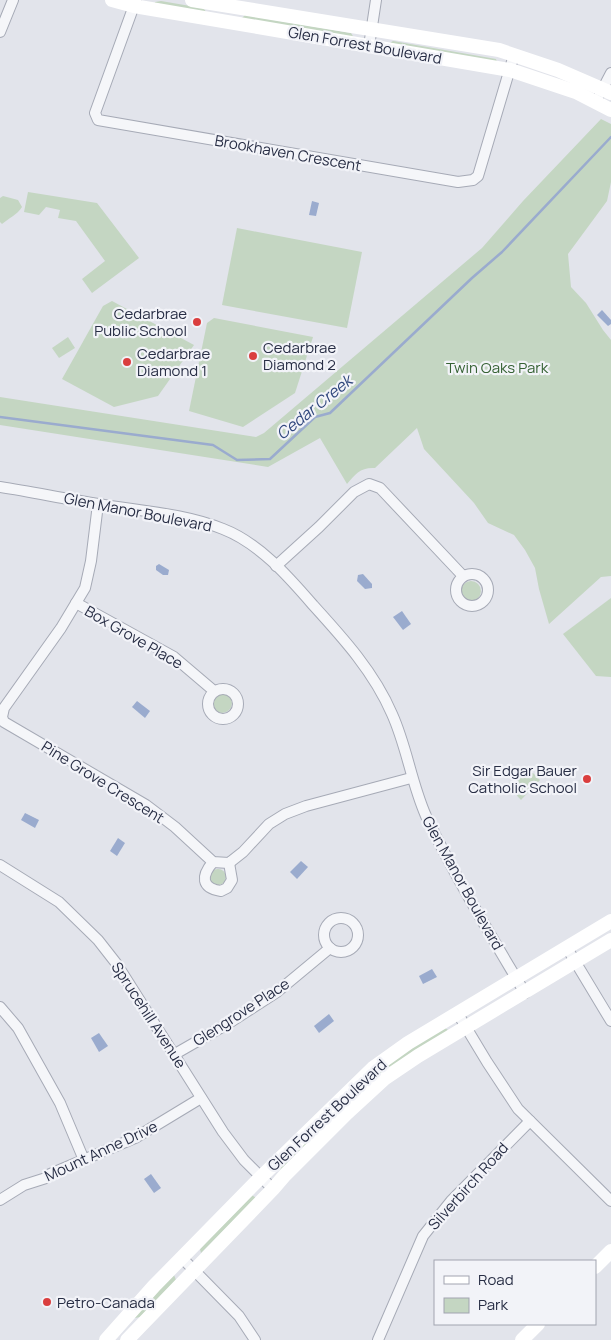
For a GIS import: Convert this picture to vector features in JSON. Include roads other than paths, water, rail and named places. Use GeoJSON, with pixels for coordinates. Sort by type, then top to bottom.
{"type":"FeatureCollection","features":[{"type":"Feature","properties":{"kind":"street"},"geometry":{"type":"LineString","coordinates":[[0,32],[13,0]]}},
{"type":"Feature","properties":{"kind":"street","name":"Glen Forrest Boulevard"},"geometry":{"type":"LineString","coordinates":[[112,0],[217,20],[510,70],[576,92],[603,95]]}},
{"type":"Feature","properties":{"kind":"street","name":"Glen Forrest Boulevard"},"geometry":{"type":"LineString","coordinates":[[192,0],[222,3],[372,30],[499,50],[558,70],[603,95],[611,110]]}},
{"type":"Feature","properties":{"kind":"street"},"geometry":{"type":"LineString","coordinates":[[369,46],[376,0]]}},
{"type":"Feature","properties":{"kind":"street","name":"Brookhaven Crescent"},"geometry":{"type":"LineString","coordinates":[[135,3],[95,113],[98,120],[458,182],[473,180],[478,176],[514,55]]}},
{"type":"Feature","properties":{"kind":"street"},"geometry":{"type":"LineString","coordinates":[[217,20],[222,3]]}},
{"type":"Feature","properties":{"kind":"street"},"geometry":{"type":"LineString","coordinates":[[603,95],[611,73]]}},
{"type":"Feature","properties":{"kind":"street"},"geometry":{"type":"LineString","coordinates":[[276,566],[354,492],[369,484],[380,488],[463,576]]}},
{"type":"Feature","properties":{"kind":"street","name":"Glen Manor Boulevard"},"geometry":{"type":"LineString","coordinates":[[0,487],[181,517],[224,529],[254,547],[276,566],[338,632],[360,660],[392,714],[401,738],[411,778],[425,814],[462,888],[525,992]]}},
{"type":"Feature","properties":{"kind":"street","name":"Pine Grove Crescent"},"geometry":{"type":"LineString","coordinates":[[98,504],[88,578],[61,628],[4,708],[2,717],[4,722],[151,808],[213,862]]}},
{"type":"Feature","properties":{"kind":"street","name":"Box Grove Place"},"geometry":{"type":"LineString","coordinates":[[76,603],[174,657],[214,691]]}},
{"type":"Feature","properties":{"kind":"street"},"geometry":{"type":"LineString","coordinates":[[229,863],[232,880],[227,888],[221,891],[212,889],[206,884],[204,877],[206,869],[213,862],[229,863],[243,852],[269,824],[285,814],[306,806],[411,778]]}},
{"type":"Feature","properties":{"kind":"street","name":"Sprucehill Avenue"},"geometry":{"type":"LineString","coordinates":[[0,865],[59,902],[98,940],[116,963],[232,1145],[273,1189]]}},
{"type":"Feature","properties":{"kind":"street","name":"Glen Forrest Boulevard"},"geometry":{"type":"LineString","coordinates":[[106,1340],[154,1286],[261,1177],[373,1068],[408,1043],[611,921]]}},
{"type":"Feature","properties":{"kind":"street"},"geometry":{"type":"LineString","coordinates":[[594,932],[607,942]]}},
{"type":"Feature","properties":{"kind":"street","name":"Glen Forrest Boulevard"},"geometry":{"type":"LineString","coordinates":[[126,1340],[285,1175],[379,1084],[418,1056],[607,942]]}},
{"type":"Feature","properties":{"kind":"street","name":"Glengrove Place"},"geometry":{"type":"LineString","coordinates":[[175,1054],[229,1023],[277,992],[330,948]]}},
{"type":"Feature","properties":{"kind":"street"},"geometry":{"type":"LineString","coordinates":[[567,948],[611,1021]]}},
{"type":"Feature","properties":{"kind":"street"},"geometry":{"type":"LineString","coordinates":[[0,1007],[18,1028],[60,1103],[84,1160]]}},
{"type":"Feature","properties":{"kind":"street"},"geometry":{"type":"LineString","coordinates":[[458,1014],[518,1109],[611,1201]]}},
{"type":"Feature","properties":{"kind":"street","name":"Mount Anne Drive"},"geometry":{"type":"LineString","coordinates":[[0,1200],[24,1185],[46,1178],[50,1174],[135,1138],[201,1098]]}},
{"type":"Feature","properties":{"kind":"street","name":"Silverbirch Road"},"geometry":{"type":"LineString","coordinates":[[378,1340],[423,1236],[451,1201],[530,1120]]}},
{"type":"Feature","properties":{"kind":"street"},"geometry":{"type":"LineString","coordinates":[[596,1266],[611,1251]]}},
{"type":"Feature","properties":{"kind":"street"},"geometry":{"type":"LineString","coordinates":[[182,1258],[239,1316],[255,1340]]}},
{"type":"Feature","properties":{"kind":"street"},"geometry":{"type":"LineString","coordinates":[[522,1340],[537,1325]]}},
{"type":"Feature","properties":{"kind":"water"},"geometry":{"type":"Polygon","coordinates":[[[312,201],[319,203],[316,216],[309,215],[312,201]]]}},
{"type":"Feature","properties":{"kind":"water"},"geometry":{"type":"Polygon","coordinates":[[[602,310],[611,320],[611,324],[608,326],[597,315],[602,310]]]}},
{"type":"Feature","properties":{"kind":"water"},"geometry":{"type":"Polygon","coordinates":[[[159,564],[169,570],[168,575],[163,575],[156,570],[156,566],[159,564]]]}},
{"type":"Feature","properties":{"kind":"water"},"geometry":{"type":"Polygon","coordinates":[[[363,574],[372,584],[372,588],[365,589],[357,581],[358,575],[363,574]]]}},
{"type":"Feature","properties":{"kind":"water"},"geometry":{"type":"Polygon","coordinates":[[[402,611],[411,624],[403,630],[393,617],[402,611]]]}},
{"type":"Feature","properties":{"kind":"water"},"geometry":{"type":"Polygon","coordinates":[[[137,701],[150,711],[145,718],[132,707],[137,701]]]}},
{"type":"Feature","properties":{"kind":"water"},"geometry":{"type":"Polygon","coordinates":[[[25,813],[39,820],[35,828],[21,820],[25,813]]]}},
{"type":"Feature","properties":{"kind":"water"},"geometry":{"type":"Polygon","coordinates":[[[118,838],[125,843],[117,856],[110,851],[118,838]]]}},
{"type":"Feature","properties":{"kind":"water"},"geometry":{"type":"Polygon","coordinates":[[[301,861],[308,867],[297,879],[290,872],[301,861]]]}},
{"type":"Feature","properties":{"kind":"water"},"geometry":{"type":"Polygon","coordinates":[[[432,969],[437,977],[423,984],[419,976],[432,969]]]}},
{"type":"Feature","properties":{"kind":"water"},"geometry":{"type":"Polygon","coordinates":[[[329,1014],[334,1021],[319,1033],[314,1026],[329,1014]]]}},
{"type":"Feature","properties":{"kind":"water"},"geometry":{"type":"Polygon","coordinates":[[[99,1033],[108,1046],[99,1052],[91,1038],[99,1033]]]}},
{"type":"Feature","properties":{"kind":"water"},"geometry":{"type":"Polygon","coordinates":[[[151,1174],[161,1188],[154,1193],[144,1179],[151,1174]]]}},
{"type":"Feature","properties":{"kind":"waterway","name":"Cedar Creek"},"geometry":{"type":"LineString","coordinates":[[0,417],[213,445],[237,460],[270,459],[315,417],[330,413],[472,278],[502,252],[611,137]]}},
{"type":"Feature","properties":{"kind":"place","name":"Cedarbrae Public School"},"geometry":{"type":"Point","coordinates":[197,322]}},
{"type":"Feature","properties":{"kind":"place","name":"Cedarbrae Diamond 2"},"geometry":{"type":"Point","coordinates":[253,356]}},
{"type":"Feature","properties":{"kind":"place","name":"Cedarbrae Diamond 1"},"geometry":{"type":"Point","coordinates":[127,362]}},
{"type":"Feature","properties":{"kind":"place","name":"Sir Edgar Bauer Catholic School"},"geometry":{"type":"Point","coordinates":[587,779]}},
{"type":"Feature","properties":{"kind":"place","name":"Petro-Canada"},"geometry":{"type":"Point","coordinates":[47,1302]}},
{"type":"Feature","properties":{"kind":"park label","name":"Twin Oaks Park"},"geometry":{"type":"Point","coordinates":[497,367]}}]}
